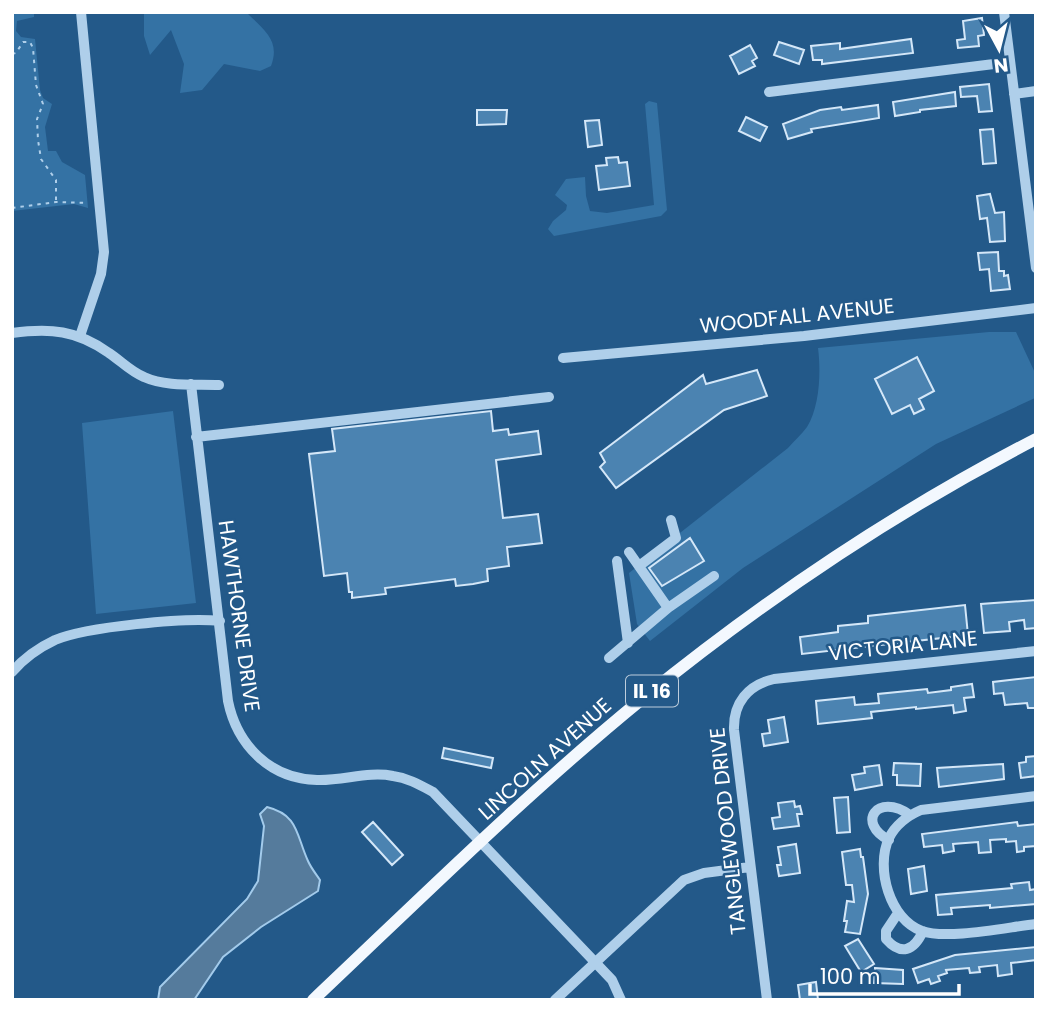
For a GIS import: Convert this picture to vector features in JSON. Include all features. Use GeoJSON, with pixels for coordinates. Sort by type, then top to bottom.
{"type":"FeatureCollection","features":[{"type":"Feature","properties":{"kind":"main road","name":"LINCOLN AVENUE"},"geometry":{"type":"LineString","coordinates":[[313,1000],[481,842],[586,746],[641,700],[763,606],[892,521],[1036,439]]}},
{"type":"Feature","properties":{"kind":"street"},"geometry":{"type":"LineString","coordinates":[[80,335],[101,274],[104,252],[81,12]]}},
{"type":"Feature","properties":{"kind":"street"},"geometry":{"type":"LineString","coordinates":[[1004,12],[1036,268]]}},
{"type":"Feature","properties":{"kind":"street"},"geometry":{"type":"LineString","coordinates":[[769,92],[1010,62]]}},
{"type":"Feature","properties":{"kind":"street"},"geometry":{"type":"LineString","coordinates":[[1013,94],[1036,91]]}},
{"type":"Feature","properties":{"kind":"street","name":"WOODFALL AVENUE"},"geometry":{"type":"LineString","coordinates":[[563,358],[804,336],[1036,308]]}},
{"type":"Feature","properties":{"kind":"street"},"geometry":{"type":"LineString","coordinates":[[12,333],[48,330],[80,335],[147,379],[219,385]]}},
{"type":"Feature","properties":{"kind":"street","name":"HAWTHORNE DRIVE"},"geometry":{"type":"LineString","coordinates":[[191,384],[231,715],[244,742],[262,761],[288,775],[303,779],[329,780],[377,774],[405,778],[433,792],[612,981],[621,1000]]}},
{"type":"Feature","properties":{"kind":"street"},"geometry":{"type":"LineString","coordinates":[[196,437],[549,397]]}},
{"type":"Feature","properties":{"kind":"street"},"geometry":{"type":"LineString","coordinates":[[639,566],[676,538],[671,520]]}},
{"type":"Feature","properties":{"kind":"street"},"geometry":{"type":"LineString","coordinates":[[629,552],[668,608]]}},
{"type":"Feature","properties":{"kind":"street"},"geometry":{"type":"LineString","coordinates":[[617,561],[628,643]]}},
{"type":"Feature","properties":{"kind":"street"},"geometry":{"type":"LineString","coordinates":[[609,658],[668,608],[714,576]]}},
{"type":"Feature","properties":{"kind":"street"},"geometry":{"type":"LineString","coordinates":[[12,672],[34,651],[57,639],[106,629],[200,619],[220,621]]}},
{"type":"Feature","properties":{"kind":"street","name":"VICTORIA LANE"},"geometry":{"type":"LineString","coordinates":[[774,680],[1036,651]]}},
{"type":"Feature","properties":{"kind":"street","name":"TANGLEWOOD DRIVE"},"geometry":{"type":"LineString","coordinates":[[767,1000],[733,721],[736,710],[754,686],[774,680]]}},
{"type":"Feature","properties":{"kind":"street"},"geometry":{"type":"LineString","coordinates":[[1036,796],[932,807],[910,815],[896,827],[889,840],[885,862],[888,888],[898,914],[907,923],[923,931],[946,934],[1036,924]]}},
{"type":"Feature","properties":{"kind":"street"},"geometry":{"type":"LineString","coordinates":[[889,840],[880,835],[873,826],[872,819],[876,810],[894,806],[910,815]]}},
{"type":"Feature","properties":{"kind":"street"},"geometry":{"type":"LineString","coordinates":[[555,1000],[684,880],[704,873],[750,867]]}},
{"type":"Feature","properties":{"kind":"street"},"geometry":{"type":"LineString","coordinates":[[898,914],[886,930],[886,939],[894,948],[904,950],[912,947],[919,941],[923,931]]}},
{"type":"Feature","properties":{"kind":"path"},"geometry":{"type":"LineString","coordinates":[[12,54],[16,53],[23,42],[30,42],[33,48],[36,85],[43,104],[37,118],[38,140],[41,159],[56,180],[56,202]]}},
{"type":"Feature","properties":{"kind":"path"},"geometry":{"type":"LineString","coordinates":[[12,208],[56,202],[100,204]]}},
{"type":"Feature","properties":{"kind":"shaded area"},"geometry":{"type":"Polygon","coordinates":[[[12,12],[34,12],[34,17],[17,21],[16,31],[21,37],[35,39],[40,90],[43,98],[52,104],[45,127],[48,151],[56,151],[62,162],[85,175],[88,208],[74,204],[12,211],[12,12]]]}},
{"type":"Feature","properties":{"kind":"shaded area"},"geometry":{"type":"Polygon","coordinates":[[[144,12],[246,12],[272,42],[274,49],[271,66],[260,71],[224,64],[202,90],[180,93],[184,64],[171,30],[150,55],[144,36],[144,12]]]}},
{"type":"Feature","properties":{"kind":"shaded area"},"geometry":{"type":"Polygon","coordinates":[[[649,101],[657,103],[667,210],[661,216],[554,236],[548,229],[566,210],[567,205],[555,195],[566,179],[585,177],[590,211],[607,213],[654,205],[645,104],[649,101]]]}},
{"type":"Feature","properties":{"kind":"shaded area"},"geometry":{"type":"Polygon","coordinates":[[[989,332],[1016,332],[1036,375],[1035,398],[936,444],[743,568],[650,641],[637,624],[629,573],[788,448],[805,430],[817,399],[818,348],[989,332]]]}},
{"type":"Feature","properties":{"kind":"shaded area"},"geometry":{"type":"Polygon","coordinates":[[[173,411],[196,603],[96,614],[82,423],[173,411]]]}},
{"type":"Feature","properties":{"kind":"shaded area"},"geometry":{"type":"Polygon","coordinates":[[[267,807],[285,815],[295,827],[309,864],[320,880],[318,891],[261,927],[223,957],[194,1000],[158,1000],[160,987],[247,899],[258,881],[264,826],[260,814],[267,807]]]}},
{"type":"Feature","properties":{"kind":"building"},"geometry":{"type":"Polygon","coordinates":[[[982,18],[984,35],[978,36],[979,46],[958,48],[957,40],[965,39],[963,21],[982,18]]]}},
{"type":"Feature","properties":{"kind":"building"},"geometry":{"type":"Polygon","coordinates":[[[911,39],[913,53],[822,64],[822,60],[813,60],[811,46],[840,43],[840,49],[911,39]]]}},
{"type":"Feature","properties":{"kind":"building"},"geometry":{"type":"Polygon","coordinates":[[[779,42],[804,50],[799,64],[774,55],[779,42]]]}},
{"type":"Feature","properties":{"kind":"building"},"geometry":{"type":"Polygon","coordinates":[[[750,45],[757,58],[752,61],[755,66],[739,74],[730,56],[750,45]]]}},
{"type":"Feature","properties":{"kind":"building"},"geometry":{"type":"Polygon","coordinates":[[[989,84],[992,111],[979,112],[977,96],[961,97],[960,87],[989,84]]]}},
{"type":"Feature","properties":{"kind":"building"},"geometry":{"type":"Polygon","coordinates":[[[955,92],[956,106],[895,116],[893,102],[955,92]]]}},
{"type":"Feature","properties":{"kind":"building"},"geometry":{"type":"Polygon","coordinates":[[[878,105],[879,118],[811,129],[812,132],[788,139],[783,124],[820,110],[878,105]]]}},
{"type":"Feature","properties":{"kind":"building"},"geometry":{"type":"Polygon","coordinates":[[[477,110],[507,110],[506,124],[477,125],[477,110]]]}},
{"type":"Feature","properties":{"kind":"building"},"geometry":{"type":"Polygon","coordinates":[[[746,117],[767,127],[760,141],[739,131],[746,117]]]}},
{"type":"Feature","properties":{"kind":"building"},"geometry":{"type":"Polygon","coordinates":[[[599,120],[602,145],[588,147],[585,121],[599,120]]]}},
{"type":"Feature","properties":{"kind":"building"},"geometry":{"type":"Polygon","coordinates":[[[993,129],[996,163],[983,164],[980,130],[993,129]]]}},
{"type":"Feature","properties":{"kind":"building"},"geometry":{"type":"Polygon","coordinates":[[[618,157],[619,163],[627,162],[630,186],[599,190],[596,166],[607,165],[606,158],[618,157]]]}},
{"type":"Feature","properties":{"kind":"building"},"geometry":{"type":"Polygon","coordinates":[[[990,194],[995,213],[1004,212],[1005,241],[990,242],[987,218],[980,219],[977,196],[990,194]]]}},
{"type":"Feature","properties":{"kind":"building"},"geometry":{"type":"Polygon","coordinates":[[[998,252],[999,271],[1004,271],[1004,276],[1008,275],[1010,289],[991,291],[989,269],[980,270],[978,253],[998,252]]]}},
{"type":"Feature","properties":{"kind":"building"},"geometry":{"type":"Polygon","coordinates":[[[917,357],[934,391],[919,399],[924,409],[914,414],[910,405],[892,414],[875,379],[917,357]]]}},
{"type":"Feature","properties":{"kind":"building"},"geometry":{"type":"Polygon","coordinates":[[[757,370],[767,396],[724,410],[616,488],[600,467],[605,462],[600,453],[703,375],[706,384],[757,370]]]}},
{"type":"Feature","properties":{"kind":"building"},"geometry":{"type":"Polygon","coordinates":[[[491,411],[493,431],[508,429],[509,435],[538,431],[541,454],[496,460],[503,518],[538,514],[542,543],[507,547],[509,566],[487,569],[488,581],[473,584],[456,586],[455,579],[385,588],[386,594],[352,598],[347,573],[324,576],[309,454],[335,451],[332,429],[491,411]]]}},
{"type":"Feature","properties":{"kind":"building"},"geometry":{"type":"Polygon","coordinates":[[[690,538],[704,561],[662,586],[649,568],[690,538]]]}},
{"type":"Feature","properties":{"kind":"building"},"geometry":{"type":"Polygon","coordinates":[[[1036,600],[1036,628],[1025,629],[1024,620],[1009,622],[1010,631],[984,633],[981,604],[1036,600]]]}},
{"type":"Feature","properties":{"kind":"building"},"geometry":{"type":"Polygon","coordinates":[[[965,605],[968,635],[802,654],[800,637],[838,632],[838,626],[868,623],[868,616],[965,605]]]}},
{"type":"Feature","properties":{"kind":"building"},"geometry":{"type":"Polygon","coordinates":[[[1036,677],[1036,708],[1028,708],[1027,703],[1005,705],[1003,693],[994,694],[993,682],[1036,677]]]}},
{"type":"Feature","properties":{"kind":"building"},"geometry":{"type":"Polygon","coordinates":[[[972,684],[974,697],[964,698],[966,711],[954,713],[953,705],[916,707],[871,712],[872,718],[818,724],[816,701],[854,697],[855,705],[879,703],[878,694],[927,689],[928,693],[972,684]]]}},
{"type":"Feature","properties":{"kind":"building"},"geometry":{"type":"Polygon","coordinates":[[[784,717],[788,742],[764,746],[762,734],[770,733],[768,720],[784,717]]]}},
{"type":"Feature","properties":{"kind":"building"},"geometry":{"type":"Polygon","coordinates":[[[444,748],[493,758],[491,768],[442,758],[444,748]]]}},
{"type":"Feature","properties":{"kind":"building"},"geometry":{"type":"Polygon","coordinates":[[[1036,756],[1036,776],[1021,778],[1019,763],[1026,762],[1026,757],[1036,756]]]}},
{"type":"Feature","properties":{"kind":"building"},"geometry":{"type":"Polygon","coordinates":[[[894,763],[921,764],[920,786],[897,785],[897,775],[893,775],[894,763]]]}},
{"type":"Feature","properties":{"kind":"building"},"geometry":{"type":"Polygon","coordinates":[[[1003,764],[1004,779],[939,787],[937,768],[1003,764]]]}},
{"type":"Feature","properties":{"kind":"building"},"geometry":{"type":"Polygon","coordinates":[[[879,765],[882,785],[855,790],[852,775],[865,773],[864,767],[879,765]]]}},
{"type":"Feature","properties":{"kind":"building"},"geometry":{"type":"Polygon","coordinates":[[[848,797],[850,832],[837,833],[834,798],[848,797]]]}},
{"type":"Feature","properties":{"kind":"building"},"geometry":{"type":"Polygon","coordinates":[[[794,801],[795,807],[800,806],[802,814],[797,814],[799,826],[774,829],[772,818],[780,817],[778,803],[794,801]]]}},
{"type":"Feature","properties":{"kind":"building"},"geometry":{"type":"Polygon","coordinates":[[[373,822],[403,855],[392,865],[362,832],[373,822]]]}},
{"type":"Feature","properties":{"kind":"building"},"geometry":{"type":"Polygon","coordinates":[[[1017,822],[1018,826],[1036,824],[1036,846],[1024,847],[1024,851],[1017,852],[1016,841],[1006,842],[1006,839],[990,840],[991,852],[979,853],[978,842],[953,844],[954,851],[943,853],[942,845],[924,847],[922,834],[1017,822]]]}},
{"type":"Feature","properties":{"kind":"building"},"geometry":{"type":"Polygon","coordinates":[[[796,844],[800,873],[779,876],[777,865],[781,865],[778,847],[796,844]]]}},
{"type":"Feature","properties":{"kind":"building"},"geometry":{"type":"Polygon","coordinates":[[[860,849],[868,894],[860,934],[845,932],[847,901],[854,902],[852,885],[846,885],[842,852],[860,849]]]}},
{"type":"Feature","properties":{"kind":"building"},"geometry":{"type":"Polygon","coordinates":[[[924,866],[927,891],[911,894],[908,869],[924,866]]]}},
{"type":"Feature","properties":{"kind":"building"},"geometry":{"type":"Polygon","coordinates":[[[1029,882],[1030,890],[1036,889],[1036,904],[951,908],[952,914],[938,915],[936,895],[1012,888],[1011,884],[1029,882]]]}},
{"type":"Feature","properties":{"kind":"building"},"geometry":{"type":"Polygon","coordinates":[[[858,939],[874,964],[861,972],[845,946],[858,939]]]}},
{"type":"Feature","properties":{"kind":"building"},"geometry":{"type":"Polygon","coordinates":[[[1036,947],[1036,960],[1011,963],[1012,974],[998,976],[997,965],[979,967],[980,972],[970,973],[969,968],[946,970],[947,973],[938,976],[940,981],[931,984],[929,979],[918,983],[913,969],[955,955],[1036,947]]]}},
{"type":"Feature","properties":{"kind":"building"},"geometry":{"type":"Polygon","coordinates":[[[875,968],[903,970],[903,984],[874,983],[875,968]]]}},
{"type":"Feature","properties":{"kind":"building"},"geometry":{"type":"Polygon","coordinates":[[[816,982],[818,1000],[800,1000],[798,985],[816,982]]]}}]}
